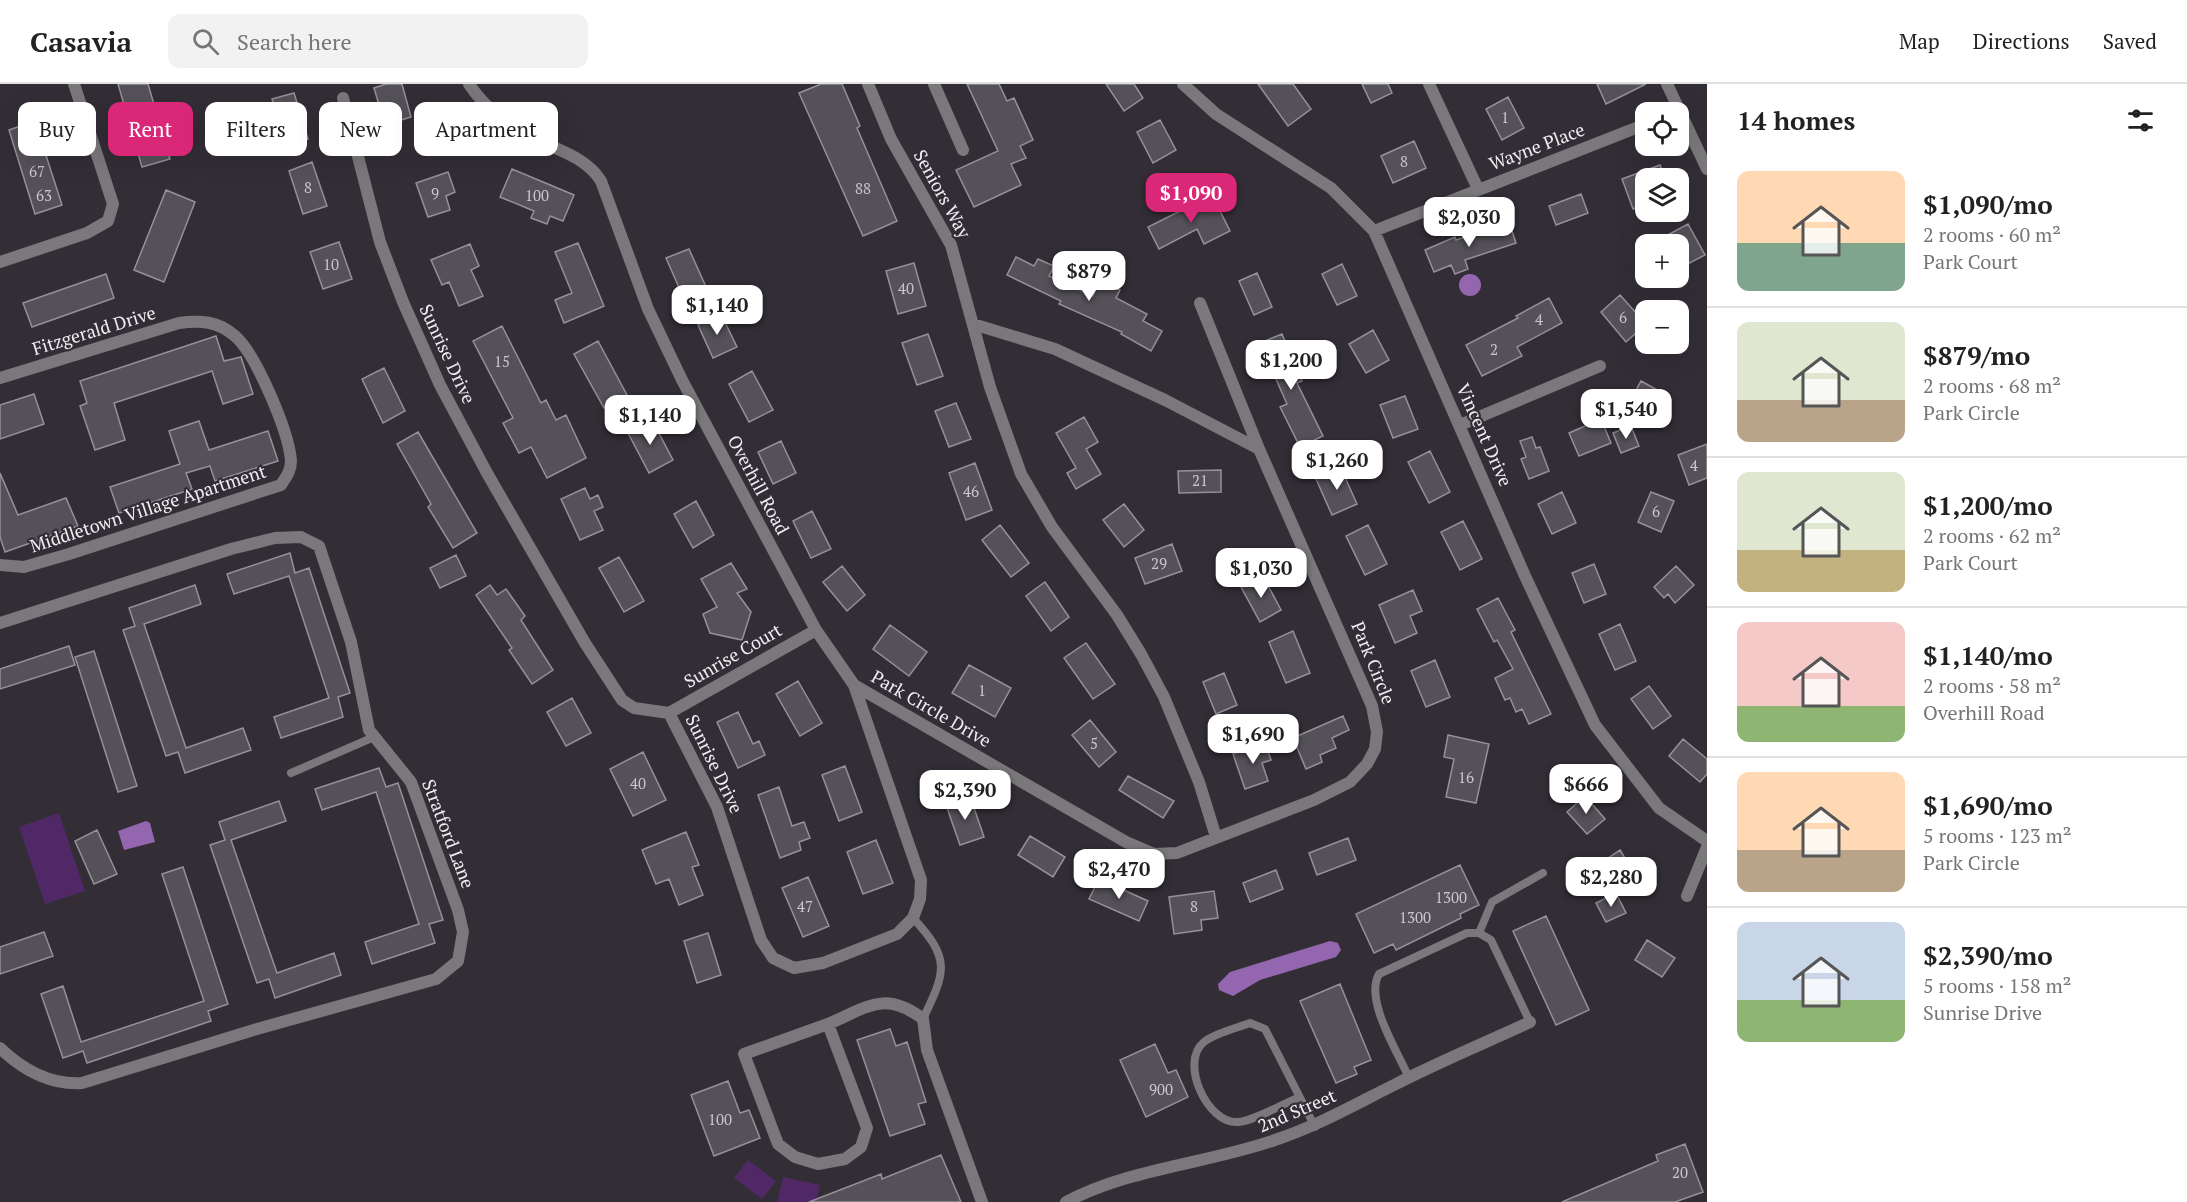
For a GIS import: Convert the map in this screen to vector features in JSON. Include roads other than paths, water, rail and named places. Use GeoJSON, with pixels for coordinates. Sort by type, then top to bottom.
{"type":"FeatureCollection","features":[{"type":"Feature","properties":{"kind":"street"},"geometry":{"type":"LineString","coordinates":[[0,262],[87,233],[108,221],[113,204],[74,84]]}},
{"type":"Feature","properties":{"kind":"street","name":"Overhill Road"},"geometry":{"type":"LineString","coordinates":[[469,84],[496,115],[537,140],[577,158],[594,171],[648,309],[677,370],[816,630],[854,685]]}},
{"type":"Feature","properties":{"kind":"street","name":"Seniors Way"},"geometry":{"type":"LineString","coordinates":[[868,84],[891,139],[951,245],[973,324]]}},
{"type":"Feature","properties":{"kind":"street"},"geometry":{"type":"LineString","coordinates":[[934,84],[963,150]]}},
{"type":"Feature","properties":{"kind":"street","name":"Vincent Drive"},"geometry":{"type":"LineString","coordinates":[[1183,84],[1216,114],[1331,188],[1374,231],[1525,576],[1595,724],[1659,808],[1707,842]]}},
{"type":"Feature","properties":{"kind":"street"},"geometry":{"type":"LineString","coordinates":[[1429,84],[1478,189]]}},
{"type":"Feature","properties":{"kind":"street"},"geometry":{"type":"LineString","coordinates":[[1667,84],[1674,102]]}},
{"type":"Feature","properties":{"kind":"street","name":"Sunrise Drive"},"geometry":{"type":"LineString","coordinates":[[343,98],[380,242],[403,302],[440,384],[481,463],[585,643],[622,700],[634,708],[669,713],[717,807],[761,940],[773,958],[794,968],[823,963],[897,934],[913,918]]}},
{"type":"Feature","properties":{"kind":"street","name":"Wayne Place"},"geometry":{"type":"LineString","coordinates":[[1374,231],[1635,128]]}},
{"type":"Feature","properties":{"kind":"street"},"geometry":{"type":"LineString","coordinates":[[1689,134],[1707,168]]}},
{"type":"Feature","properties":{"kind":"street","name":"Park Circle"},"geometry":{"type":"LineString","coordinates":[[1200,303],[1259,449],[1358,669],[1377,720],[1375,749],[1367,764],[1350,782],[1314,800],[1216,837]]}},
{"type":"Feature","properties":{"kind":"street","name":"Fitzgerald Drive"},"geometry":{"type":"LineString","coordinates":[[0,378],[179,323],[199,321]]}},
{"type":"Feature","properties":{"kind":"street","name":"Middletown Village Apartment"},"geometry":{"type":"LineString","coordinates":[[0,565],[24,567],[281,485],[290,472],[291,459],[279,414],[267,389],[245,346],[236,336],[209,322],[199,321]]}},
{"type":"Feature","properties":{"kind":"street"},"geometry":{"type":"LineString","coordinates":[[973,324],[1055,349],[1165,400],[1259,449]]}},
{"type":"Feature","properties":{"kind":"street"},"geometry":{"type":"LineString","coordinates":[[973,324],[990,387],[1021,474],[1052,527],[1117,615],[1142,654],[1164,697],[1199,782],[1216,837]]}},
{"type":"Feature","properties":{"kind":"street"},"geometry":{"type":"LineString","coordinates":[[1460,425],[1600,366]]}},
{"type":"Feature","properties":{"kind":"street","name":"Stratford Lane"},"geometry":{"type":"LineString","coordinates":[[0,622],[231,549],[275,538],[301,537],[319,546],[351,642],[369,730],[411,782],[458,910],[463,932],[462,949],[458,961],[448,972],[436,979],[257,1029],[82,1083],[65,1084],[35,1074],[0,1048]]}},
{"type":"Feature","properties":{"kind":"street","name":"Sunrise Court"},"geometry":{"type":"LineString","coordinates":[[669,713],[816,630]]}},
{"type":"Feature","properties":{"kind":"street"},"geometry":{"type":"LineString","coordinates":[[854,685],[921,880],[920,899],[913,918]]}},
{"type":"Feature","properties":{"kind":"street","name":"Park Circle Drive"},"geometry":{"type":"LineString","coordinates":[[854,685],[1148,852],[1170,855],[1216,837]]}},
{"type":"Feature","properties":{"kind":"street"},"geometry":{"type":"LineString","coordinates":[[1687,896],[1707,847]]}},
{"type":"Feature","properties":{"kind":"street"},"geometry":{"type":"LineString","coordinates":[[828,1024],[867,1128],[861,1147],[845,1159],[818,1164],[795,1157],[778,1144],[744,1054],[888,1001],[899,1004],[923,1019],[927,1050],[982,1202]]}},
{"type":"Feature","properties":{"kind":"street","name":"2nd Street"},"geometry":{"type":"LineString","coordinates":[[1066,1202],[1131,1178],[1176,1165],[1247,1150],[1315,1126],[1409,1078],[1530,1022]]}},
{"type":"Feature","properties":{"kind":"lane"},"geometry":{"type":"LineString","coordinates":[[291,773],[374,737]]}},
{"type":"Feature","properties":{"kind":"lane"},"geometry":{"type":"LineString","coordinates":[[1479,933],[1492,902],[1544,873]]}},
{"type":"Feature","properties":{"kind":"lane"},"geometry":{"type":"LineString","coordinates":[[913,918],[933,940],[940,953],[940,982],[923,1019]]}},
{"type":"Feature","properties":{"kind":"lane"},"geometry":{"type":"LineString","coordinates":[[1409,1078],[1375,1002],[1373,984],[1379,974],[1467,933],[1479,933],[1491,940],[1530,1022]]}},
{"type":"Feature","properties":{"kind":"lane"},"geometry":{"type":"LineString","coordinates":[[1298,1098],[1240,1122],[1226,1121],[1214,1114],[1194,1074],[1195,1054],[1204,1042],[1250,1023],[1265,1029],[1298,1098],[1315,1126]]}}]}
